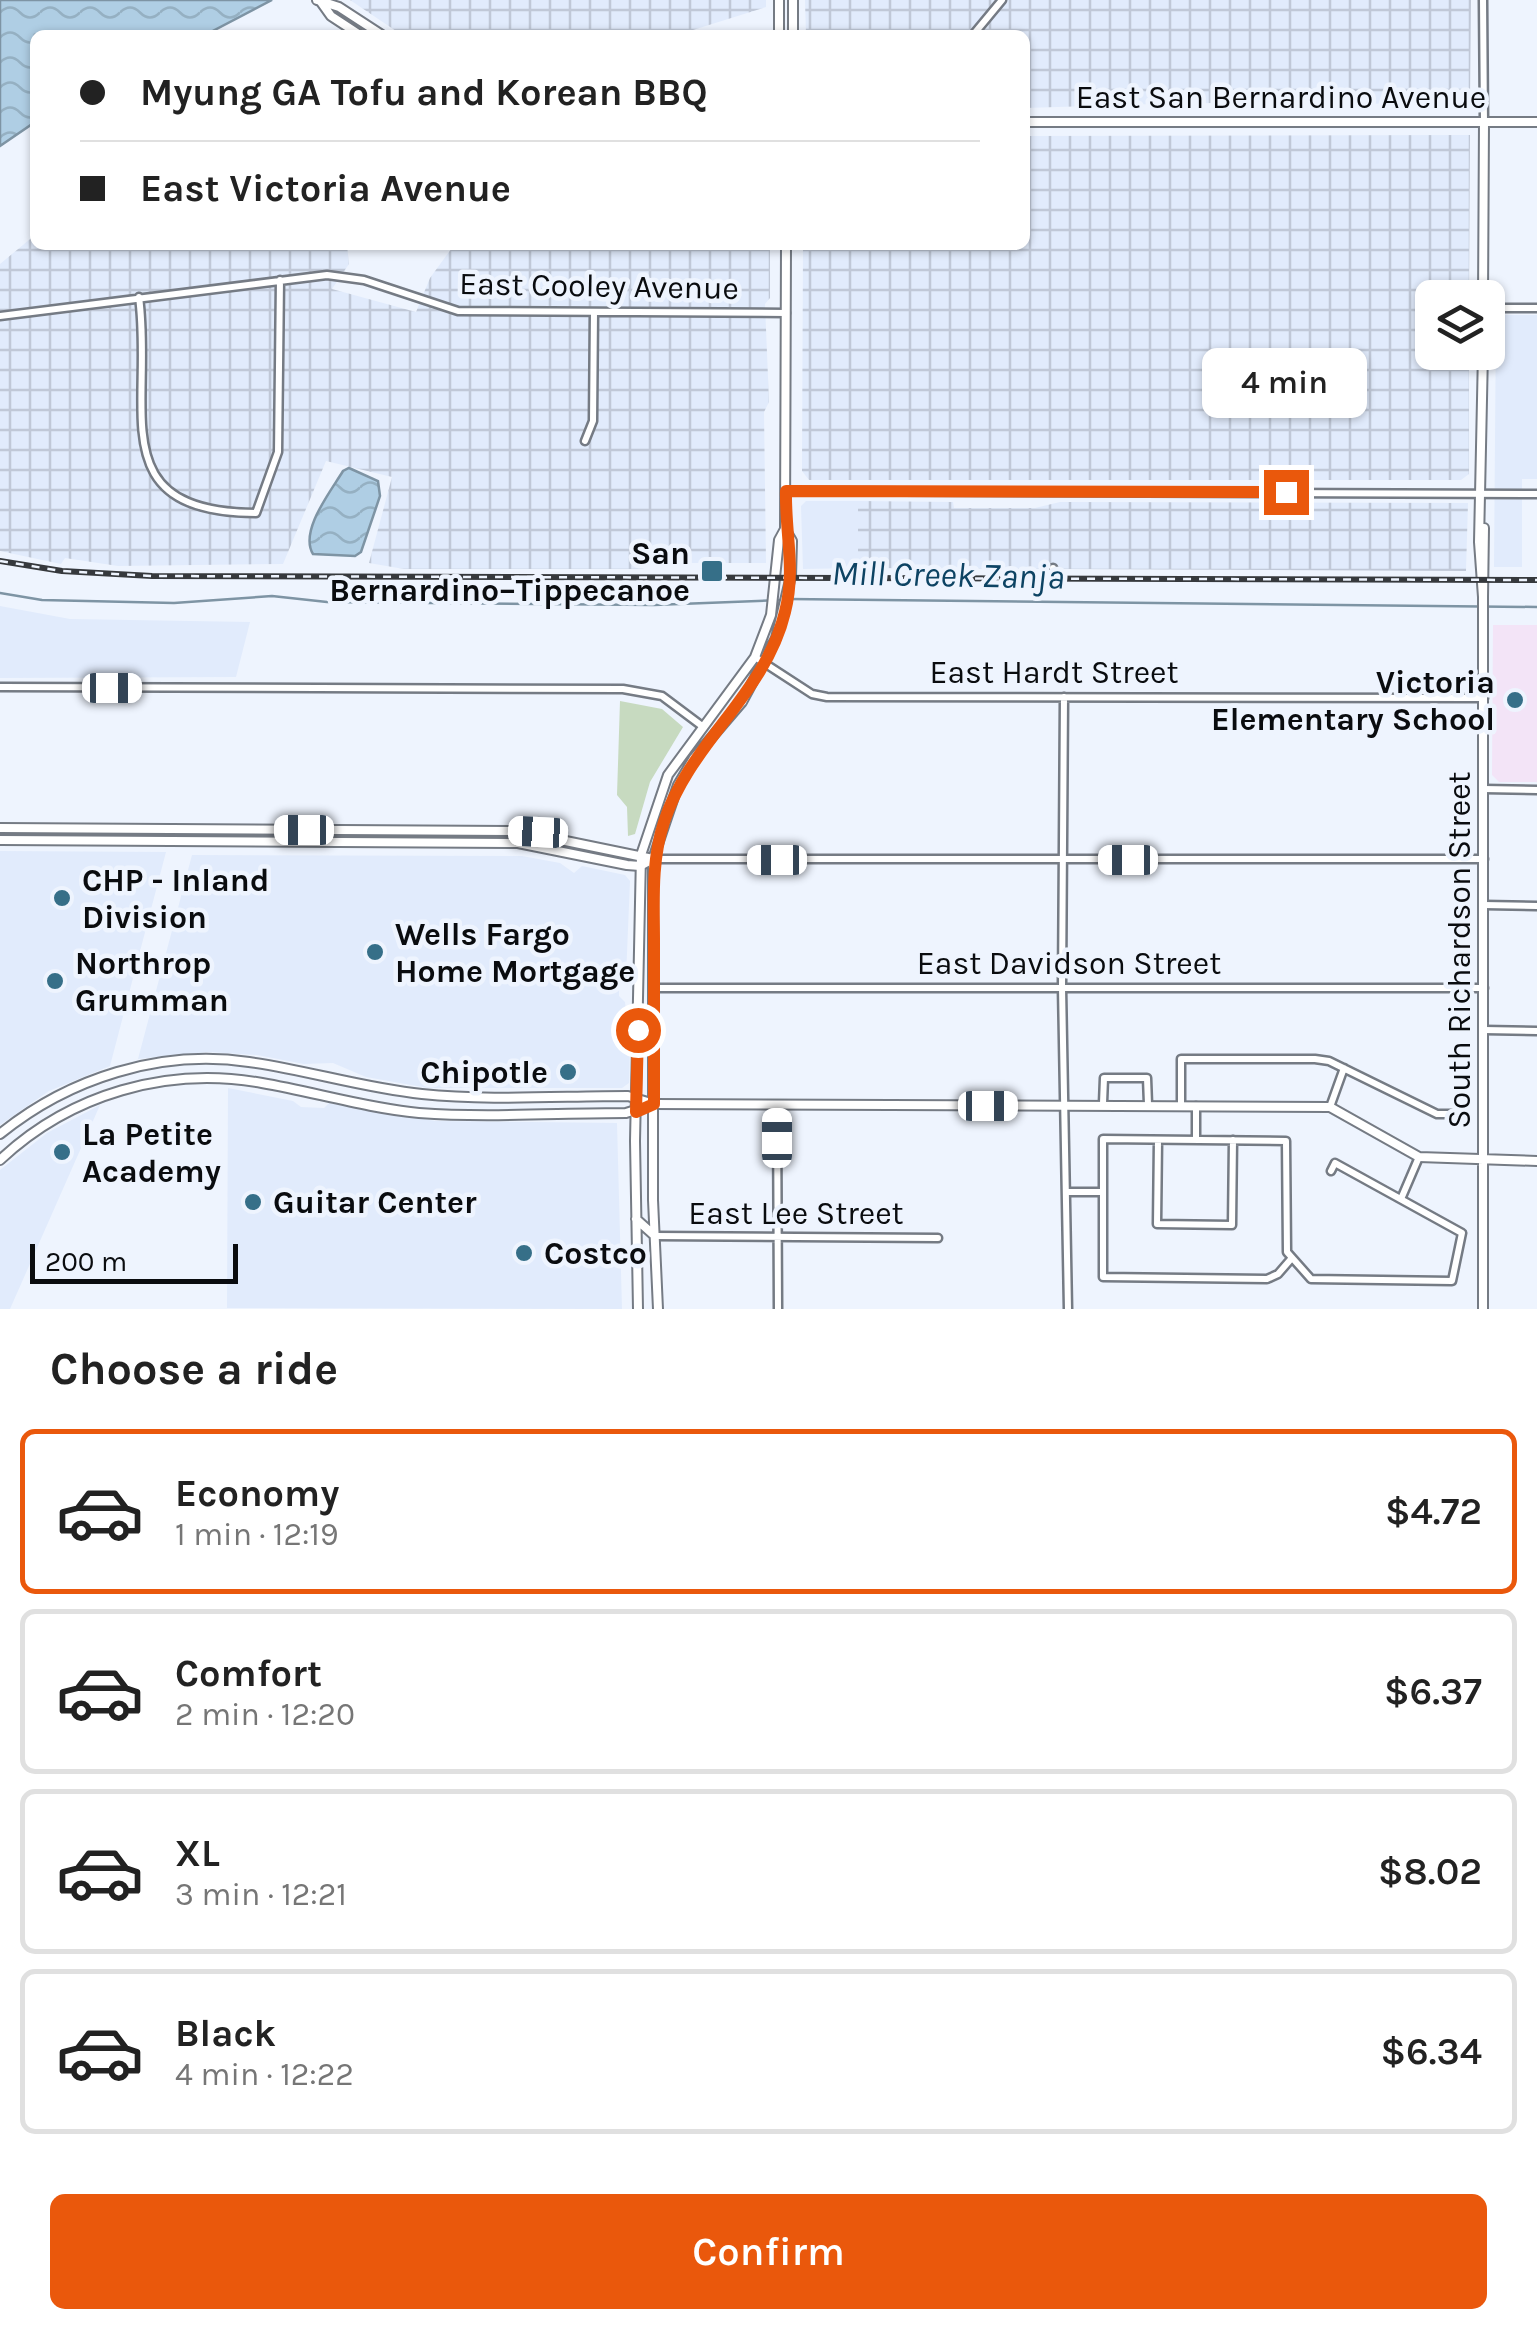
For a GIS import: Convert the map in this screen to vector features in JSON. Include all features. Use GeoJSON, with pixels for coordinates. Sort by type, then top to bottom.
{"type":"FeatureCollection","features":[{"type":"Feature","properties":{"kind":"main road"},"geometry":{"type":"LineString","coordinates":[[779,0],[779,30]]}},
{"type":"Feature","properties":{"kind":"main road"},"geometry":{"type":"LineString","coordinates":[[793,0],[793,30]]}},
{"type":"Feature","properties":{"kind":"main road"},"geometry":{"type":"LineString","coordinates":[[319,1],[331,16],[352,30]]}},
{"type":"Feature","properties":{"kind":"main road"},"geometry":{"type":"LineString","coordinates":[[319,1],[338,7],[374,30]]}},
{"type":"Feature","properties":{"kind":"main road","name":"East San Bernardino Avenue"},"geometry":{"type":"LineString","coordinates":[[1030,122],[1537,122]]}},
{"type":"Feature","properties":{"kind":"main road"},"geometry":{"type":"LineString","coordinates":[[1484,122],[1484,280]]}},
{"type":"Feature","properties":{"kind":"main road"},"geometry":{"type":"LineString","coordinates":[[638,1309],[640,854],[660,790],[754,657],[771,615],[779,540],[785,529],[786,250]]}},
{"type":"Feature","properties":{"kind":"main road"},"geometry":{"type":"LineString","coordinates":[[1484,370],[1484,493]]}},
{"type":"Feature","properties":{"kind":"main road","name":"South Richardson Street"},"geometry":{"type":"LineString","coordinates":[[1484,493],[1484,1309]]}},
{"type":"Feature","properties":{"kind":"main road"},"geometry":{"type":"LineString","coordinates":[[658,1309],[654,860],[678,785],[712,734],[742,702],[766,663],[790,589],[792,541],[785,529]]}},
{"type":"Feature","properties":{"kind":"main road"},"geometry":{"type":"LineString","coordinates":[[702,726],[712,734]]}},
{"type":"Feature","properties":{"kind":"main road"},"geometry":{"type":"LineString","coordinates":[[0,828],[518,831],[654,860]]}},
{"type":"Feature","properties":{"kind":"main road"},"geometry":{"type":"LineString","coordinates":[[0,840],[518,843],[640,866],[654,860]]}},
{"type":"Feature","properties":{"kind":"main road"},"geometry":{"type":"LineString","coordinates":[[0,1134],[42,1104],[102,1077],[155,1063],[199,1059],[246,1061],[432,1095],[637,1098],[654,1104],[1196,1104],[1330,1108],[1419,1157],[1537,1161]]}},
{"type":"Feature","properties":{"kind":"main road"},"geometry":{"type":"LineString","coordinates":[[0,1160],[36,1131],[87,1102],[133,1086],[176,1080],[246,1080],[417,1112],[636,1112],[654,1104]]}},
{"type":"Feature","properties":{"kind":"main road"},"geometry":{"type":"LineString","coordinates":[[636,1219],[655,1236]]}},
{"type":"Feature","properties":{"kind":"street"},"geometry":{"type":"LineString","coordinates":[[977,30],[1002,0]]}},
{"type":"Feature","properties":{"kind":"street"},"geometry":{"type":"LineString","coordinates":[[1483,0],[1484,122]]}},
{"type":"Feature","properties":{"kind":"street","name":"East Cooley Avenue"},"geometry":{"type":"LineString","coordinates":[[0,316],[280,280],[348,276],[458,311],[786,313]]}},
{"type":"Feature","properties":{"kind":"street"},"geometry":{"type":"LineString","coordinates":[[139,297],[149,468],[162,488],[185,504],[218,513],[256,513],[277,459],[280,280]]}},
{"type":"Feature","properties":{"kind":"street"},"geometry":{"type":"LineString","coordinates":[[1505,308],[1537,308]]}},
{"type":"Feature","properties":{"kind":"street"},"geometry":{"type":"LineString","coordinates":[[585,441],[593,421],[594,312]]}},
{"type":"Feature","properties":{"kind":"street"},"geometry":{"type":"LineString","coordinates":[[786,491],[1537,494]]}},
{"type":"Feature","properties":{"kind":"street","name":"East Hardt Street"},"geometry":{"type":"LineString","coordinates":[[754,657],[820,696],[1484,698]]}},
{"type":"Feature","properties":{"kind":"street"},"geometry":{"type":"LineString","coordinates":[[0,687],[623,689],[662,696],[702,726]]}},
{"type":"Feature","properties":{"kind":"street"},"geometry":{"type":"LineString","coordinates":[[1064,697],[1062,988],[1068,1309]]}},
{"type":"Feature","properties":{"kind":"street"},"geometry":{"type":"LineString","coordinates":[[1484,789],[1537,790]]}},
{"type":"Feature","properties":{"kind":"street"},"geometry":{"type":"LineString","coordinates":[[654,860],[1484,859]]}},
{"type":"Feature","properties":{"kind":"street"},"geometry":{"type":"LineString","coordinates":[[1484,905],[1537,906]]}},
{"type":"Feature","properties":{"kind":"street","name":"East Davidson Street"},"geometry":{"type":"LineString","coordinates":[[654,988],[1484,988]]}},
{"type":"Feature","properties":{"kind":"street"},"geometry":{"type":"LineString","coordinates":[[1484,1030],[1537,1030]]}},
{"type":"Feature","properties":{"kind":"street"},"geometry":{"type":"LineString","coordinates":[[1181,1104],[1181,1060],[1315,1060],[1344,1068],[1438,1114],[1461,1114]]}},
{"type":"Feature","properties":{"kind":"street"},"geometry":{"type":"LineString","coordinates":[[1330,1108],[1344,1068]]}},
{"type":"Feature","properties":{"kind":"street"},"geometry":{"type":"LineString","coordinates":[[1103,1104],[1104,1078],[1148,1078],[1148,1104]]}},
{"type":"Feature","properties":{"kind":"street"},"geometry":{"type":"LineString","coordinates":[[1196,1104],[1196,1140]]}},
{"type":"Feature","properties":{"kind":"street"},"geometry":{"type":"LineString","coordinates":[[777,1105],[778,1309]]}},
{"type":"Feature","properties":{"kind":"street"},"geometry":{"type":"LineString","coordinates":[[1291,1259],[1278,1274],[1267,1278],[1103,1277],[1104,1139],[1286,1142],[1286,1245],[1291,1259],[1319,1282],[1452,1281],[1462,1233],[1335,1163],[1331,1171]]}},
{"type":"Feature","properties":{"kind":"street"},"geometry":{"type":"LineString","coordinates":[[1158,1140],[1157,1224],[1232,1225],[1233,1140]]}},
{"type":"Feature","properties":{"kind":"street"},"geometry":{"type":"LineString","coordinates":[[1401,1198],[1419,1157]]}},
{"type":"Feature","properties":{"kind":"street"},"geometry":{"type":"LineString","coordinates":[[1068,1192],[1103,1192]]}},
{"type":"Feature","properties":{"kind":"street","name":"East Lee Street"},"geometry":{"type":"LineString","coordinates":[[655,1236],[938,1238]]}},
{"type":"Feature","properties":{"kind":"shaded area"},"geometry":{"type":"Polygon","coordinates":[[[350,0],[766,0],[766,7],[693,30],[395,30],[350,0]]]}},
{"type":"Feature","properties":{"kind":"shaded area"},"geometry":{"type":"Polygon","coordinates":[[[805,0],[1471,0],[1470,98],[1463,104],[1188,103],[1030,108],[1030,30],[806,30],[805,0]]]}},
{"type":"Feature","properties":{"kind":"shaded area"},"geometry":{"type":"Polygon","coordinates":[[[1470,135],[1469,280],[1415,280],[1415,370],[1469,370],[1469,474],[1461,480],[809,480],[802,471],[803,250],[1030,250],[1030,136],[1470,135]]]}},
{"type":"Feature","properties":{"kind":"shaded area"},"geometry":{"type":"Polygon","coordinates":[[[30,239],[30,250],[348,250],[349,264],[332,289],[416,312],[430,278],[450,250],[770,250],[770,298],[765,304],[769,402],[764,412],[766,563],[654,563],[642,569],[404,569],[369,563],[392,477],[326,461],[283,564],[118,566],[65,558],[61,564],[0,551],[0,264],[30,239]]]}},
{"type":"Feature","properties":{"kind":"shaded area"},"geometry":{"type":"Polygon","coordinates":[[[1505,315],[1537,315],[1537,479],[1522,479],[1522,567],[1494,567],[1496,370],[1505,370],[1505,315]]]}},
{"type":"Feature","properties":{"kind":"shaded area"},"geometry":{"type":"Polygon","coordinates":[[[806,501],[858,501],[858,568],[803,569],[801,506],[806,501]]]}},
{"type":"Feature","properties":{"kind":"shaded area"},"geometry":{"type":"Polygon","coordinates":[[[858,501],[953,502],[954,508],[1035,508],[1060,502],[1468,503],[1466,571],[858,568],[858,501]]]}},
{"type":"Feature","properties":{"kind":"shaded area"},"geometry":{"type":"Polygon","coordinates":[[[0,606],[70,619],[250,622],[236,677],[0,678],[0,606]]]}},
{"type":"Feature","properties":{"kind":"shaded area","name":"Victoria Elementary School"},"geometry":{"type":"Polygon","coordinates":[[[1493,625],[1537,625],[1537,782],[1499,782],[1492,775],[1493,625]]]}},
{"type":"Feature","properties":{"kind":"shaded area"},"geometry":{"type":"Polygon","coordinates":[[[0,851],[166,852],[110,1066],[49,1091],[0,1125],[0,851]]]}},
{"type":"Feature","properties":{"kind":"shaded area"},"geometry":{"type":"Polygon","coordinates":[[[192,855],[522,856],[560,863],[574,873],[582,866],[625,875],[630,881],[626,977],[619,984],[619,996],[625,1002],[630,1045],[629,1083],[622,1088],[428,1088],[366,1077],[333,1063],[304,1064],[257,1055],[208,1052],[138,1059],[192,855]]]}},
{"type":"Feature","properties":{"kind":"shaded area"},"geometry":{"type":"Polygon","coordinates":[[[228,1088],[293,1101],[301,1107],[324,1108],[329,1103],[436,1121],[617,1123],[622,1309],[227,1308],[228,1088]]]}},
{"type":"Feature","properties":{"kind":"shaded area"},"geometry":{"type":"Polygon","coordinates":[[[100,1105],[10,1309],[0,1309],[0,1170],[47,1133],[100,1105]]]}},
{"type":"Feature","properties":{"kind":"green space"},"geometry":{"type":"Polygon","coordinates":[[[620,701],[662,709],[683,727],[650,782],[635,834],[628,836],[627,807],[617,795],[620,701]]]}},
{"type":"Feature","properties":{"kind":"water"},"geometry":{"type":"Polygon","coordinates":[[[0,0],[272,0],[215,30],[30,30],[30,125],[0,146],[0,0]]]}},
{"type":"Feature","properties":{"kind":"water"},"geometry":{"type":"Polygon","coordinates":[[[349,468],[378,481],[380,496],[361,552],[355,556],[313,554],[313,523],[343,471],[349,468]]]}},
{"type":"Feature","properties":{"kind":"waterway","name":"Mill Creek Zanja"},"geometry":{"type":"LineString","coordinates":[[0,593],[42,600],[174,603],[272,596],[327,602],[654,605],[781,600]]}},
{"type":"Feature","properties":{"kind":"waterway","name":"Mill Creek Zanja"},"geometry":{"type":"LineString","coordinates":[[789,599],[1537,607]]}},
{"type":"Feature","properties":{"kind":"railway"},"geometry":{"type":"LineString","coordinates":[[0,561],[62,571],[152,576],[1537,580]]}},
{"type":"Feature","properties":{"kind":"place","name":"San Bernardino–Tippecanoe"},"geometry":{"type":"Point","coordinates":[712,571]}},
{"type":"Feature","properties":{"kind":"place","name":"Victoria Elementary School"},"geometry":{"type":"Point","coordinates":[1515,700]}},
{"type":"Feature","properties":{"kind":"place","name":"CHP - Inland Division"},"geometry":{"type":"Point","coordinates":[62,898]}},
{"type":"Feature","properties":{"kind":"place","name":"Wells Fargo Home Mortgage"},"geometry":{"type":"Point","coordinates":[375,952]}},
{"type":"Feature","properties":{"kind":"place","name":"Northrop Grumman"},"geometry":{"type":"Point","coordinates":[55,981]}},
{"type":"Feature","properties":{"kind":"place","name":"Chipotle"},"geometry":{"type":"Point","coordinates":[568,1072]}},
{"type":"Feature","properties":{"kind":"place","name":"La Petite Academy"},"geometry":{"type":"Point","coordinates":[62,1152]}},
{"type":"Feature","properties":{"kind":"place","name":"Guitar Center"},"geometry":{"type":"Point","coordinates":[253,1202]}},
{"type":"Feature","properties":{"kind":"place","name":"Costco"},"geometry":{"type":"Point","coordinates":[524,1253]}},
{"type":"Feature","properties":{"kind":"route"},"geometry":{"type":"LineString","coordinates":[[638,1030],[636,1112],[654,1104],[656,848],[678,785],[694,758],[755,682],[784,617],[792,558],[792,541],[785,529],[786,491],[1286,492]]}}]}
